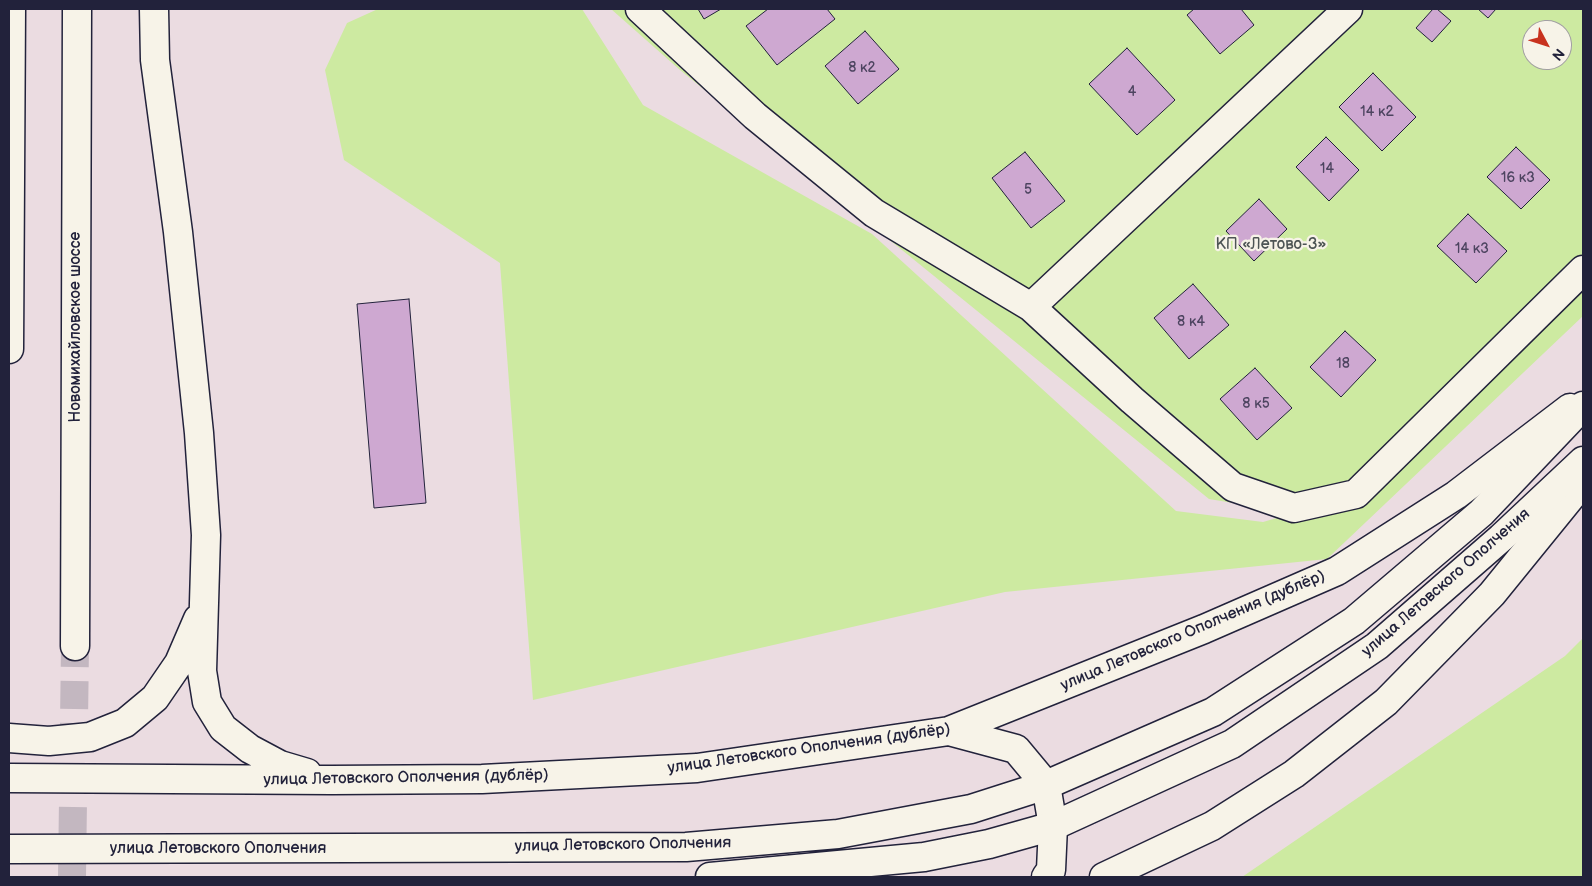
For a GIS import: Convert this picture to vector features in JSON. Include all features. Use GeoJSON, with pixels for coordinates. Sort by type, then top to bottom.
{"type":"FeatureCollection","features":[{"type":"Feature","properties":{"kind":"street"},"geometry":{"type":"LineString","coordinates":[[9,349],[11,9]]}},
{"type":"Feature","properties":{"kind":"street","name":"Новомихайловское шоссе"},"geometry":{"type":"LineString","coordinates":[[75,646],[77,9]]}},
{"type":"Feature","properties":{"kind":"street"},"geometry":{"type":"LineString","coordinates":[[154,9],[156,60],[178,232],[199,433],[206,534],[202,671],[207,702],[223,728],[250,748],[280,765],[332,780]]}},
{"type":"Feature","properties":{"kind":"street"},"geometry":{"type":"LineString","coordinates":[[640,9],[755,116],[874,213],[1031,307],[1132,400],[1233,487],[1294,508],[1356,494],[1583,270]]}},
{"type":"Feature","properties":{"kind":"street"},"geometry":{"type":"LineString","coordinates":[[1031,307],[1348,9]]}},
{"type":"Feature","properties":{"kind":"street","name":"улица Летовского Ополчения (дублёр)"},"geometry":{"type":"LineString","coordinates":[[9,778],[482,779],[697,768],[949,731],[1204,629],[1337,571],[1456,495],[1583,398]]}},
{"type":"Feature","properties":{"kind":"street","name":"улица Летовского Ополчения"},"geometry":{"type":"LineString","coordinates":[[9,849],[686,847],[838,834],[972,809],[1046,785],[1213,712],[1354,621],[1481,513],[1583,406]]}},
{"type":"Feature","properties":{"kind":"street","name":"улица Летовского Ополчения"},"geometry":{"type":"LineString","coordinates":[[710,877],[924,857],[989,844],[1053,826],[1232,744],[1369,651],[1501,538],[1583,462]]}},
{"type":"Feature","properties":{"kind":"street"},"geometry":{"type":"LineString","coordinates":[[1104,877],[1212,826],[1294,774],[1386,702],[1492,594],[1583,482]]}},
{"type":"Feature","properties":{"kind":"street"},"geometry":{"type":"LineString","coordinates":[[9,738],[49,741],[90,737],[125,723],[156,698],[179,663],[203,607]]}},
{"type":"Feature","properties":{"kind":"street"},"geometry":{"type":"LineString","coordinates":[[949,731],[1016,749],[1046,785],[1053,826],[1051,870],[1046,877]]}},
{"type":"Feature","properties":{"kind":"green space","name":"КП «Летово-3»"},"geometry":{"type":"Polygon","coordinates":[[[378,9],[582,9],[643,105],[872,234],[1176,511],[1263,522],[1294,513],[1209,499],[680,70],[611,9],[1583,9],[1583,316],[1327,559],[1005,592],[533,700],[500,263],[344,160],[325,70],[347,23],[378,9]]]}},
{"type":"Feature","properties":{"kind":"green space"},"geometry":{"type":"Polygon","coordinates":[[[1583,638],[1583,877],[1242,877],[1565,656],[1583,638]]]}},
{"type":"Feature","properties":{"kind":"building"},"geometry":{"type":"Polygon","coordinates":[[[698,9],[721,9],[704,19],[698,9]]]}},
{"type":"Feature","properties":{"kind":"building"},"geometry":{"type":"Polygon","coordinates":[[[768,9],[827,9],[835,19],[777,65],[746,26],[768,9]]]}},
{"type":"Feature","properties":{"kind":"building"},"geometry":{"type":"Polygon","coordinates":[[[1194,9],[1241,9],[1254,25],[1220,54],[1187,15],[1194,9]]]}},
{"type":"Feature","properties":{"kind":"building"},"geometry":{"type":"Polygon","coordinates":[[[1433,9],[1437,9],[1451,21],[1432,42],[1416,28],[1433,9]]]}},
{"type":"Feature","properties":{"kind":"building"},"geometry":{"type":"Polygon","coordinates":[[[1478,9],[1496,9],[1488,18],[1478,9]]]}},
{"type":"Feature","properties":{"kind":"building"},"geometry":{"type":"Polygon","coordinates":[[[865,31],[899,69],[858,104],[825,66],[865,31]]]}},
{"type":"Feature","properties":{"kind":"building"},"geometry":{"type":"Polygon","coordinates":[[[1127,48],[1175,100],[1137,135],[1089,84],[1127,48]]]}},
{"type":"Feature","properties":{"kind":"building"},"geometry":{"type":"Polygon","coordinates":[[[1373,73],[1416,117],[1382,151],[1339,107],[1373,73]]]}},
{"type":"Feature","properties":{"kind":"building"},"geometry":{"type":"Polygon","coordinates":[[[1326,137],[1359,170],[1329,201],[1296,167],[1326,137]]]}},
{"type":"Feature","properties":{"kind":"building"},"geometry":{"type":"Polygon","coordinates":[[[1516,147],[1550,180],[1521,209],[1487,177],[1516,147]]]}},
{"type":"Feature","properties":{"kind":"building"},"geometry":{"type":"Polygon","coordinates":[[[1025,152],[1065,201],[1031,228],[992,178],[1025,152]]]}},
{"type":"Feature","properties":{"kind":"building"},"geometry":{"type":"Polygon","coordinates":[[[1259,199],[1287,229],[1254,261],[1226,231],[1259,199]]]}},
{"type":"Feature","properties":{"kind":"building"},"geometry":{"type":"Polygon","coordinates":[[[1468,214],[1507,251],[1476,283],[1437,246],[1468,214]]]}},
{"type":"Feature","properties":{"kind":"building"},"geometry":{"type":"Polygon","coordinates":[[[1193,284],[1229,325],[1189,359],[1154,318],[1193,284]]]}},
{"type":"Feature","properties":{"kind":"building"},"geometry":{"type":"Polygon","coordinates":[[[409,299],[426,503],[374,508],[357,304],[409,299]]]}},
{"type":"Feature","properties":{"kind":"building"},"geometry":{"type":"Polygon","coordinates":[[[1345,331],[1376,360],[1341,397],[1310,367],[1345,331]]]}},
{"type":"Feature","properties":{"kind":"building"},"geometry":{"type":"Polygon","coordinates":[[[1255,368],[1292,408],[1257,440],[1220,399],[1255,368]]]}},
{"type":"Feature","properties":{"kind":"tunnel"},"geometry":{"type":"LineString","coordinates":[[72,877],[75,646]]}}]}
